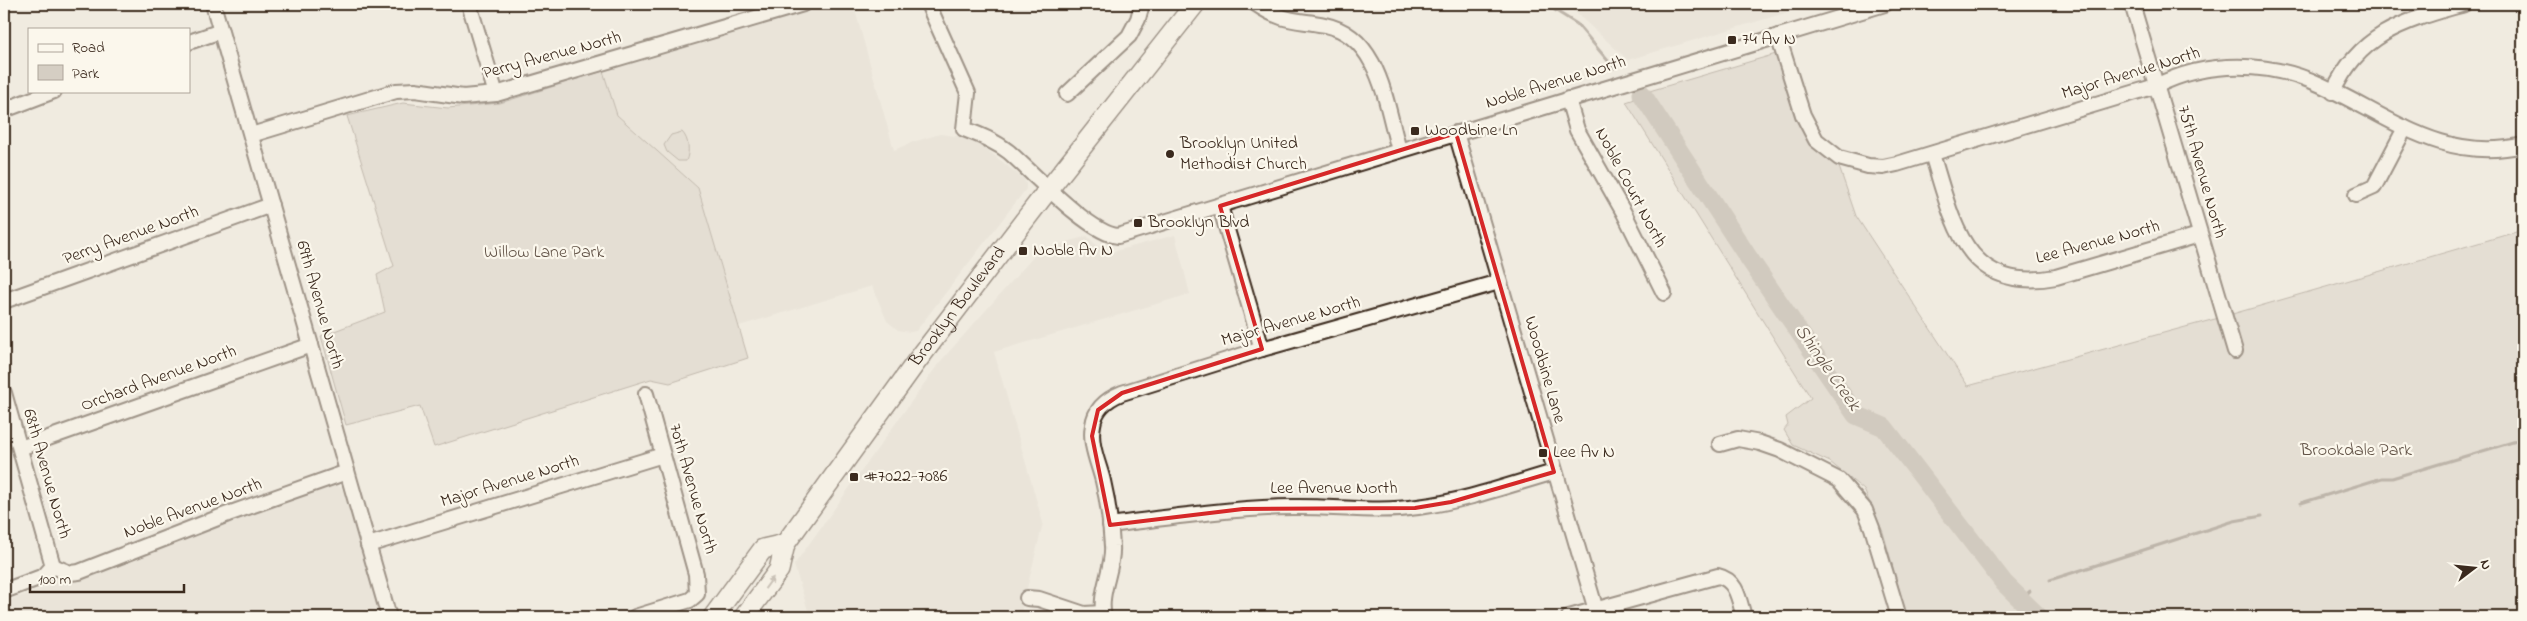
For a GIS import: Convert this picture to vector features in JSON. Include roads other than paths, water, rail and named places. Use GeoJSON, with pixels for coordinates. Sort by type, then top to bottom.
{"type":"FeatureCollection","features":[{"type":"Feature","properties":{"kind":"main road","name":"Brooklyn Boulevard"},"geometry":{"type":"LineString","coordinates":[[744,617],[779,570],[785,544],[917,361],[1049,189],[1195,4]]}},
{"type":"Feature","properties":{"kind":"main road"},"geometry":{"type":"LineString","coordinates":[[713,617],[764,549],[785,544]]}},
{"type":"Feature","properties":{"kind":"street","name":"69th Avenue North"},"geometry":{"type":"LineString","coordinates":[[214,4],[389,617]]}},
{"type":"Feature","properties":{"kind":"street"},"geometry":{"type":"LineString","coordinates":[[469,4],[496,94]]}},
{"type":"Feature","properties":{"kind":"street","name":"Perry Avenue North"},"geometry":{"type":"LineString","coordinates":[[251,135],[396,91],[415,90],[463,97],[496,94],[804,4]]}},
{"type":"Feature","properties":{"kind":"street"},"geometry":{"type":"LineString","coordinates":[[928,4],[968,93],[964,129],[990,139],[1008,152],[1049,189]]}},
{"type":"Feature","properties":{"kind":"street"},"geometry":{"type":"LineString","coordinates":[[1067,94],[1129,36],[1138,19],[1142,4]]}},
{"type":"Feature","properties":{"kind":"street"},"geometry":{"type":"LineString","coordinates":[[1256,4],[1273,15],[1291,21],[1325,25],[1353,37],[1364,49],[1377,76],[1399,150]]}},
{"type":"Feature","properties":{"kind":"street","name":"Noble Avenue North"},"geometry":{"type":"LineString","coordinates":[[1049,189],[1101,230],[1111,235],[1133,232],[1885,4]]}},
{"type":"Feature","properties":{"kind":"street","name":"75th Avenue North"},"geometry":{"type":"LineString","coordinates":[[2132,4],[2199,235],[2235,351]]}},
{"type":"Feature","properties":{"kind":"street"},"geometry":{"type":"LineString","coordinates":[[2464,4],[2415,18],[2378,35],[2349,63],[2333,92],[2437,143],[2459,148],[2505,149],[2523,144]]}},
{"type":"Feature","properties":{"kind":"street"},"geometry":{"type":"LineString","coordinates":[[190,42],[221,31]]}},
{"type":"Feature","properties":{"kind":"street","name":"Major Avenue North"},"geometry":{"type":"LineString","coordinates":[[1778,36],[1808,128],[1826,150],[1853,164],[1883,167],[2156,86],[2188,74],[2215,68],[2242,66],[2270,68],[2297,75],[2333,92]]}},
{"type":"Feature","properties":{"kind":"street"},"geometry":{"type":"LineString","coordinates":[[4,110],[51,92]]}},
{"type":"Feature","properties":{"kind":"street","name":"Noble Court North"},"geometry":{"type":"LineString","coordinates":[[1568,99],[1577,130],[1624,213],[1664,293]]}},
{"type":"Feature","properties":{"kind":"street"},"geometry":{"type":"LineString","coordinates":[[2356,195],[2374,187],[2405,128]]}},
{"type":"Feature","properties":{"kind":"street","name":"Woodbine Lane"},"geometry":{"type":"LineString","coordinates":[[1456,133],[1554,472],[1597,613]]}},
{"type":"Feature","properties":{"kind":"street","name":"Lee Avenue North"},"geometry":{"type":"LineString","coordinates":[[1932,154],[1959,237],[1970,252],[1984,265],[2019,279],[2037,280],[2056,277],[2199,235]]}},
{"type":"Feature","properties":{"kind":"street","name":"Perry Avenue North"},"geometry":{"type":"LineString","coordinates":[[4,302],[271,205]]}},
{"type":"Feature","properties":{"kind":"street"},"geometry":{"type":"LineString","coordinates":[[1220,206],[1262,350]]}},
{"type":"Feature","properties":{"kind":"street","name":"Major Avenue North"},"geometry":{"type":"LineString","coordinates":[[1110,525],[1104,484],[1092,436],[1094,418],[1098,410],[1112,396],[1262,350],[1499,282]]}},
{"type":"Feature","properties":{"kind":"street","name":"Orchard Avenue North"},"geometry":{"type":"LineString","coordinates":[[20,448],[311,345]]}},
{"type":"Feature","properties":{"kind":"street","name":"68th Avenue North"},"geometry":{"type":"LineString","coordinates":[[4,393],[53,566]]}},
{"type":"Feature","properties":{"kind":"street","name":"70th Avenue North"},"geometry":{"type":"LineString","coordinates":[[635,617],[690,600],[697,594],[696,574],[646,394]]}},
{"type":"Feature","properties":{"kind":"street"},"geometry":{"type":"LineString","coordinates":[[1720,444],[1738,439],[1760,443],[1780,450],[1839,480],[1865,510],[1899,617]]}},
{"type":"Feature","properties":{"kind":"street","name":"Major Avenue North"},"geometry":{"type":"LineString","coordinates":[[368,546],[662,455]]}},
{"type":"Feature","properties":{"kind":"street","name":"Noble Avenue North"},"geometry":{"type":"LineString","coordinates":[[53,566],[70,573],[79,572],[228,514],[347,472]]}},
{"type":"Feature","properties":{"kind":"street","name":"Lee Avenue North"},"geometry":{"type":"LineString","coordinates":[[1110,525],[1243,509],[1294,507],[1380,510],[1415,508],[1450,502],[1554,472]]}},
{"type":"Feature","properties":{"kind":"street"},"geometry":{"type":"LineString","coordinates":[[1027,598],[1039,599],[1084,614],[1104,615],[1104,588],[1113,549],[1110,525]]}},
{"type":"Feature","properties":{"kind":"street"},"geometry":{"type":"LineString","coordinates":[[4,591],[44,576],[53,566]]}},
{"type":"Feature","properties":{"kind":"street"},"geometry":{"type":"LineString","coordinates":[[1569,617],[1597,613],[1718,576],[1725,578],[1732,584],[1744,617]]}},
{"type":"Feature","properties":{"kind":"waterway","name":"Shingle Creek"},"geometry":{"type":"LineString","coordinates":[[1545,4],[1577,24],[1614,68]]}},
{"type":"Feature","properties":{"kind":"waterway","name":"Shingle Creek"},"geometry":{"type":"LineString","coordinates":[[1642,94],[1746,254],[1856,415],[1884,427],[2004,583],[2039,617]]}},
{"type":"Feature","properties":{"kind":"waterway"},"geometry":{"type":"LineString","coordinates":[[2301,503],[2382,478],[2392,478],[2523,439]]}},
{"type":"Feature","properties":{"kind":"waterway"},"geometry":{"type":"LineString","coordinates":[[2050,580],[2234,521],[2262,516]]}},
{"type":"Feature","properties":{"kind":"waterway"},"geometry":{"type":"LineString","coordinates":[[2020,600],[2030,591]]}},
{"type":"Feature","properties":{"kind":"place","name":"74 Av N"},"geometry":{"type":"Point","coordinates":[1732,40]}},
{"type":"Feature","properties":{"kind":"place","name":"Woodbine Ln"},"geometry":{"type":"Point","coordinates":[1415,131]}},
{"type":"Feature","properties":{"kind":"place","name":"Brooklyn United Methodist Church"},"geometry":{"type":"Point","coordinates":[1170,154]}},
{"type":"Feature","properties":{"kind":"place","name":"Brooklyn Blvd"},"geometry":{"type":"Point","coordinates":[1138,223]}},
{"type":"Feature","properties":{"kind":"place","name":"Noble Av N"},"geometry":{"type":"Point","coordinates":[1023,251]}},
{"type":"Feature","properties":{"kind":"place","name":"Lee Av N"},"geometry":{"type":"Point","coordinates":[1543,453]}},
{"type":"Feature","properties":{"kind":"place","name":"#7022-7086"},"geometry":{"type":"Point","coordinates":[854,477]}},
{"type":"Feature","properties":{"kind":"park label","name":"Willow Lane Park"},"geometry":{"type":"Point","coordinates":[544,253]}},
{"type":"Feature","properties":{"kind":"park label","name":"Brookdale Park"},"geometry":{"type":"Point","coordinates":[2356,451]}}]}
